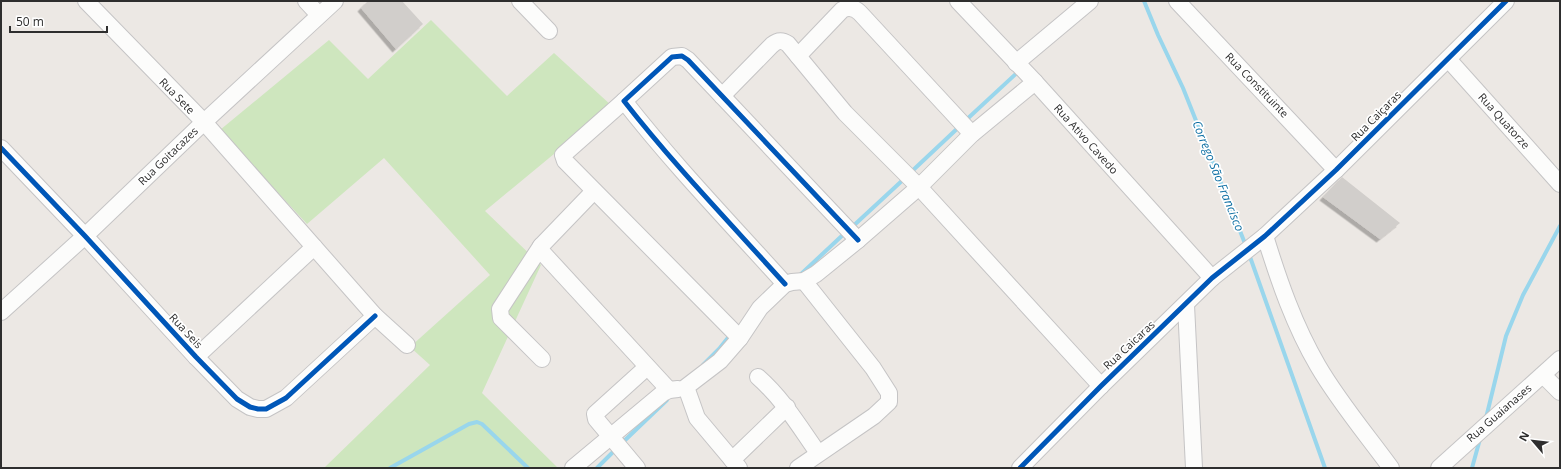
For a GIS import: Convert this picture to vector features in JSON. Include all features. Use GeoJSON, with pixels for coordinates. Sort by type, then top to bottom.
{"type":"FeatureCollection","features":[{"type":"Feature","properties":{"kind":"street","name":"Rua Sete"},"geometry":{"type":"LineString","coordinates":[[86,1],[204,122],[375,316],[407,345]]}},
{"type":"Feature","properties":{"kind":"street"},"geometry":{"type":"LineString","coordinates":[[306,1],[319,15]]}},
{"type":"Feature","properties":{"kind":"street","name":"Rua Goitacazes"},"geometry":{"type":"LineString","coordinates":[[1,312],[85,236],[204,122],[335,1]]}},
{"type":"Feature","properties":{"kind":"street"},"geometry":{"type":"LineString","coordinates":[[520,1],[549,31]]}},
{"type":"Feature","properties":{"kind":"street","name":"Rua Ativo Cavedo"},"geometry":{"type":"LineString","coordinates":[[958,1],[1035,82],[1212,278]]}},
{"type":"Feature","properties":{"kind":"street"},"geometry":{"type":"LineString","coordinates":[[1016,62],[1090,1]]}},
{"type":"Feature","properties":{"kind":"street","name":"Rua Constituinte"},"geometry":{"type":"LineString","coordinates":[[1177,1],[1336,170]]}},
{"type":"Feature","properties":{"kind":"street","name":"Rua Caiçaras"},"geometry":{"type":"LineString","coordinates":[[1261,239],[1336,170],[1506,1]]}},
{"type":"Feature","properties":{"kind":"street"},"geometry":{"type":"LineString","coordinates":[[798,56],[842,10],[846,8],[854,8],[972,134]]}},
{"type":"Feature","properties":{"kind":"street"},"geometry":{"type":"LineString","coordinates":[[722,96],[777,41],[785,42],[845,113],[919,187],[1101,386]]}},
{"type":"Feature","properties":{"kind":"street"},"geometry":{"type":"LineString","coordinates":[[740,338],[594,191],[565,161],[563,155],[672,57],[682,56],[688,60],[858,240]]}},
{"type":"Feature","properties":{"kind":"street","name":"Rua Quatorze"},"geometry":{"type":"LineString","coordinates":[[1448,59],[1560,184]]}},
{"type":"Feature","properties":{"kind":"street"},"geometry":{"type":"LineString","coordinates":[[573,468],[669,390],[686,387],[720,361],[740,338],[760,308],[785,284],[804,281],[816,274],[919,187],[972,134],[1035,82]]}},
{"type":"Feature","properties":{"kind":"street"},"geometry":{"type":"LineString","coordinates":[[624,101],[640,122],[687,176],[785,284]]}},
{"type":"Feature","properties":{"kind":"street","name":"Rua Seis"},"geometry":{"type":"LineString","coordinates":[[1,148],[85,236],[196,357],[238,399],[250,407],[266,409],[286,398],[375,316]]}},
{"type":"Feature","properties":{"kind":"street"},"geometry":{"type":"LineString","coordinates":[[542,359],[501,318],[500,309],[541,246],[594,191]]}},
{"type":"Feature","properties":{"kind":"street"},"geometry":{"type":"LineString","coordinates":[[1261,239],[1303,337],[1318,366],[1391,468]]}},
{"type":"Feature","properties":{"kind":"street","name":"Rua Caicaras"},"geometry":{"type":"LineString","coordinates":[[1020,468],[1101,386],[1186,305],[1212,278],[1261,239]]}},
{"type":"Feature","properties":{"kind":"street"},"geometry":{"type":"LineString","coordinates":[[541,246],[542,252],[669,390]]}},
{"type":"Feature","properties":{"kind":"street"},"geometry":{"type":"LineString","coordinates":[[196,357],[314,247]]}},
{"type":"Feature","properties":{"kind":"street"},"geometry":{"type":"LineString","coordinates":[[798,468],[874,416],[889,402],[890,399],[889,393],[873,368],[804,281]]}},
{"type":"Feature","properties":{"kind":"street"},"geometry":{"type":"LineString","coordinates":[[1186,305],[1194,468]]}},
{"type":"Feature","properties":{"kind":"street","name":"Rua Guaianases"},"geometry":{"type":"LineString","coordinates":[[1439,468],[1560,358]]}},
{"type":"Feature","properties":{"kind":"street"},"geometry":{"type":"LineString","coordinates":[[637,468],[596,419],[595,414],[647,367]]}},
{"type":"Feature","properties":{"kind":"street"},"geometry":{"type":"LineString","coordinates":[[1543,375],[1560,392]]}},
{"type":"Feature","properties":{"kind":"street"},"geometry":{"type":"LineString","coordinates":[[758,377],[787,407],[818,453]]}},
{"type":"Feature","properties":{"kind":"street"},"geometry":{"type":"LineString","coordinates":[[686,387],[697,418],[736,464],[787,407]]}},
{"type":"Feature","properties":{"kind":"green space"},"geometry":{"type":"Polygon","coordinates":[[[431,20],[507,96],[554,53],[612,106],[485,211],[541,265],[482,393],[558,468],[324,468],[430,365],[410,347],[490,275],[384,158],[307,224],[220,130],[329,40],[368,79],[431,20]]]}},
{"type":"Feature","properties":{"kind":"building"},"geometry":{"type":"Polygon","coordinates":[[[368,1],[402,1],[423,24],[396,49],[361,8],[368,1]]]}},
{"type":"Feature","properties":{"kind":"building"},"geometry":{"type":"Polygon","coordinates":[[[1342,177],[1400,223],[1380,239],[1323,197],[1342,177]]]}},
{"type":"Feature","properties":{"kind":"waterway","name":"Corrego São Francisco"},"geometry":{"type":"LineString","coordinates":[[1144,1],[1183,88],[1246,246]]}},
{"type":"Feature","properties":{"kind":"waterway"},"geometry":{"type":"LineString","coordinates":[[965,121],[1020,70]]}},
{"type":"Feature","properties":{"kind":"waterway"},"geometry":{"type":"LineString","coordinates":[[910,173],[960,126]]}},
{"type":"Feature","properties":{"kind":"waterway"},"geometry":{"type":"LineString","coordinates":[[851,228],[905,178]]}},
{"type":"Feature","properties":{"kind":"waterway"},"geometry":{"type":"LineString","coordinates":[[1486,418],[1506,336],[1523,295],[1560,226]]}},
{"type":"Feature","properties":{"kind":"waterway"},"geometry":{"type":"LineString","coordinates":[[800,275],[846,232]]}},
{"type":"Feature","properties":{"kind":"waterway","name":"Corrego São Francisco"},"geometry":{"type":"LineString","coordinates":[[1249,254],[1325,468]]}},
{"type":"Feature","properties":{"kind":"waterway"},"geometry":{"type":"LineString","coordinates":[[703,365],[731,334]]}},
{"type":"Feature","properties":{"kind":"waterway"},"geometry":{"type":"LineString","coordinates":[[621,444],[667,400]]}},
{"type":"Feature","properties":{"kind":"waterway"},"geometry":{"type":"LineString","coordinates":[[390,468],[469,424],[477,422],[482,424],[528,468]]}},
{"type":"Feature","properties":{"kind":"waterway"},"geometry":{"type":"LineString","coordinates":[[1472,468],[1480,439]]}},
{"type":"Feature","properties":{"kind":"waterway"},"geometry":{"type":"LineString","coordinates":[[597,468],[616,449]]}},
{"type":"Feature","properties":{"kind":"cycle path"},"geometry":{"type":"LineString","coordinates":[[1020,468],[1101,386],[1212,278],[1265,236],[1336,170],[1506,1]]}},
{"type":"Feature","properties":{"kind":"cycle path"},"geometry":{"type":"LineString","coordinates":[[785,284],[683,171],[624,101],[672,57],[682,56],[688,60],[858,240]]}},
{"type":"Feature","properties":{"kind":"cycle path"},"geometry":{"type":"LineString","coordinates":[[1,148],[85,236],[196,357],[237,399],[250,407],[266,409],[286,398],[375,316]]}}]}
